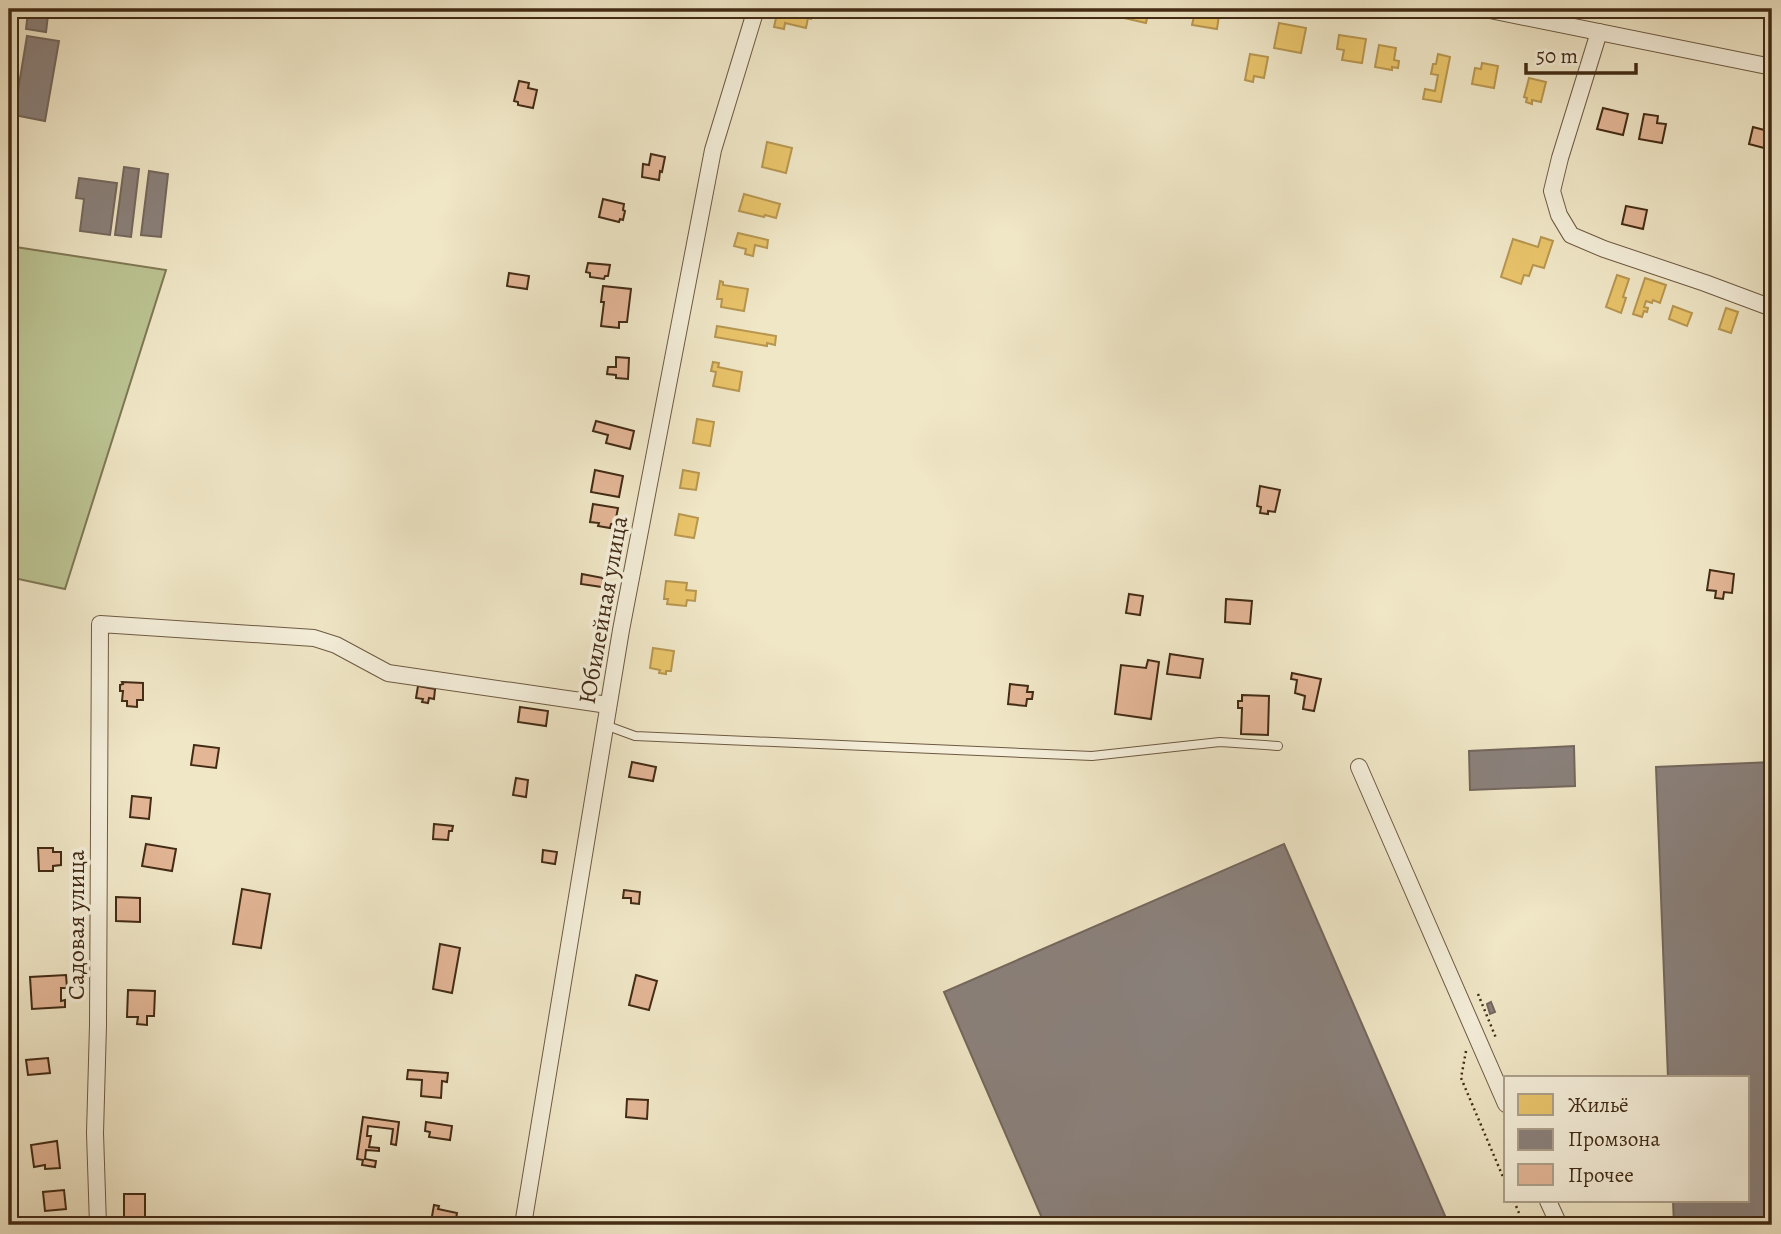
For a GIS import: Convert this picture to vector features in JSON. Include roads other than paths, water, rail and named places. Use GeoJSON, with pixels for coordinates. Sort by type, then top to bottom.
{"type":"FeatureCollection","features":[{"type":"Feature","properties":{"kind":"street","name":"Юбилейная улица"},"geometry":{"type":"LineString","coordinates":[[523,1225],[621,630],[713,150],[756,9]]}},
{"type":"Feature","properties":{"kind":"street"},"geometry":{"type":"LineString","coordinates":[[1485,9],[1772,67]]}},
{"type":"Feature","properties":{"kind":"street"},"geometry":{"type":"LineString","coordinates":[[1599,32],[1552,191],[1559,215],[1571,235],[1772,307]]}},
{"type":"Feature","properties":{"kind":"street","name":"Садовая улица"},"geometry":{"type":"LineString","coordinates":[[98,1225],[95,1133],[100,624],[314,638],[336,645],[388,673],[608,705]]}},
{"type":"Feature","properties":{"kind":"street"},"geometry":{"type":"LineString","coordinates":[[1360,766],[1504,1099]]}},
{"type":"Feature","properties":{"kind":"street"},"geometry":{"type":"LineString","coordinates":[[1548,1202],[1559,1225]]}},
{"type":"Feature","properties":{"kind":"lane"},"geometry":{"type":"LineString","coordinates":[[605,725],[635,736],[1092,756],[1220,742],[1278,746]]}}]}
